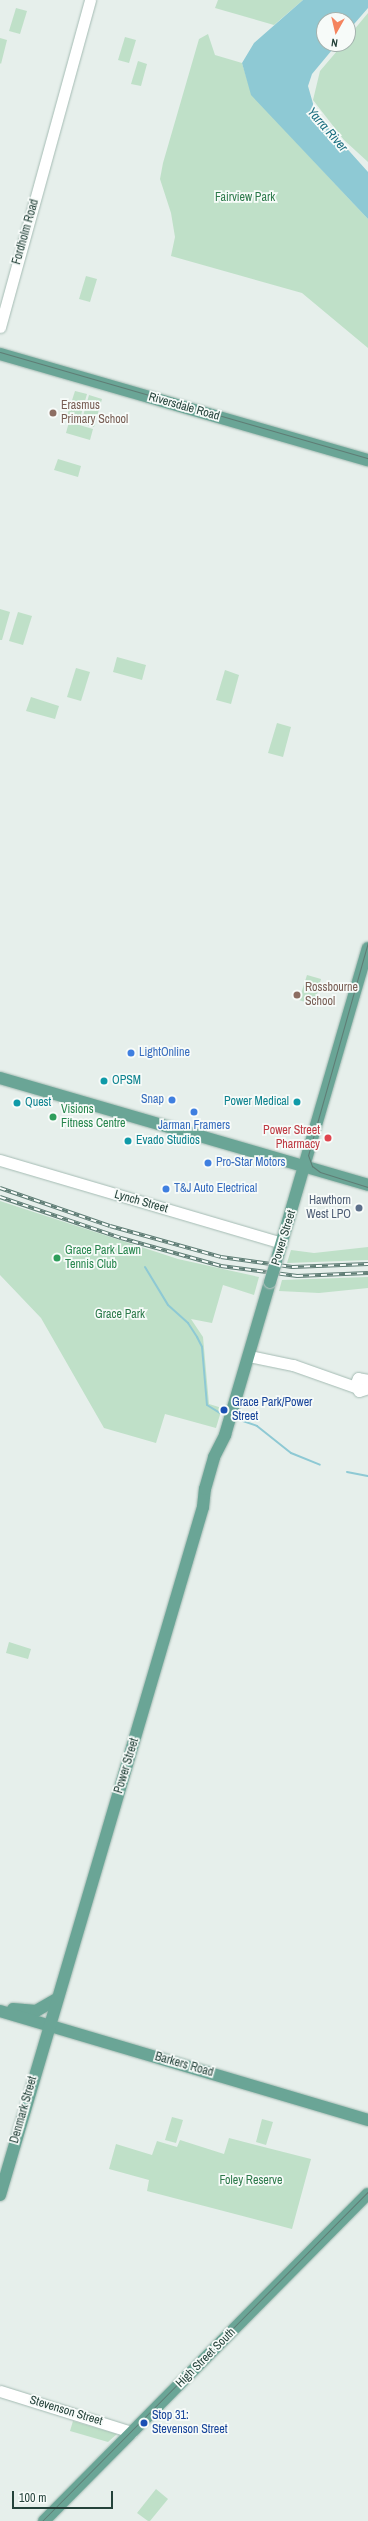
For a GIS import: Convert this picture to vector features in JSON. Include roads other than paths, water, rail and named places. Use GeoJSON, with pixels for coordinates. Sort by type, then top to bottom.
{"type":"FeatureCollection","features":[{"type":"Feature","properties":{"kind":"main road","name":"Riversdale Road"},"geometry":{"type":"LineString","coordinates":[[0,354],[368,460]]}},
{"type":"Feature","properties":{"kind":"main road","name":"Power Street"},"geometry":{"type":"LineString","coordinates":[[49,2025],[203,1506],[216,1478],[224,1452],[225,1435],[276,1262],[306,1167],[368,948]]}},
{"type":"Feature","properties":{"kind":"main road"},"geometry":{"type":"LineString","coordinates":[[0,1078],[368,1185]]}},
{"type":"Feature","properties":{"kind":"main road"},"geometry":{"type":"LineString","coordinates":[[0,2010],[36,2011],[57,1999]]}},
{"type":"Feature","properties":{"kind":"main road","name":"Barkers Road"},"geometry":{"type":"LineString","coordinates":[[0,2010],[368,2120]]}},
{"type":"Feature","properties":{"kind":"main road","name":"Denmark Street"},"geometry":{"type":"LineString","coordinates":[[0,2196],[49,2025]]}},
{"type":"Feature","properties":{"kind":"main road","name":"High Street South"},"geometry":{"type":"LineString","coordinates":[[44,2521],[368,2194]]}},
{"type":"Feature","properties":{"kind":"street","name":"Fordholm Road"},"geometry":{"type":"LineString","coordinates":[[1,321],[90,0]]}},
{"type":"Feature","properties":{"kind":"street","name":"Fordholm Road"},"geometry":{"type":"LineString","coordinates":[[50,148],[57,135],[96,0]]}},
{"type":"Feature","properties":{"kind":"street","name":"Lynch Street"},"geometry":{"type":"LineString","coordinates":[[0,1160],[282,1243]]}},
{"type":"Feature","properties":{"kind":"street"},"geometry":{"type":"LineString","coordinates":[[249,1353],[356,1383],[360,1391],[368,1387]]}},
{"type":"Feature","properties":{"kind":"street","name":"Stevenson Street"},"geometry":{"type":"LineString","coordinates":[[0,2391],[132,2432]]}},
{"type":"Feature","properties":{"kind":"water","name":"Yarra River"},"geometry":{"type":"Polygon","coordinates":[[[303,0],[368,0],[368,8],[356,22],[356,12],[316,12],[316,52],[330,52],[312,74],[308,86],[316,114],[368,172],[368,219],[251,95],[242,63],[254,43],[303,0]]]}},
{"type":"Feature","properties":{"kind":"waterway"},"geometry":{"type":"LineString","coordinates":[[145,1267],[168,1305],[188,1323],[197,1337],[202,1347],[207,1405],[220,1413]]}},
{"type":"Feature","properties":{"kind":"waterway"},"geometry":{"type":"LineString","coordinates":[[240,1420],[257,1426],[291,1453],[320,1465]]}},
{"type":"Feature","properties":{"kind":"waterway"},"geometry":{"type":"LineString","coordinates":[[347,1472],[368,1476]]}},
{"type":"Feature","properties":{"kind":"tram line"},"geometry":{"type":"LineString","coordinates":[[0,352],[368,458]]}},
{"type":"Feature","properties":{"kind":"tram line"},"geometry":{"type":"LineString","coordinates":[[368,942],[308,1155],[312,1166],[320,1172],[368,1187]]}},
{"type":"Feature","properties":{"kind":"tram line"},"geometry":{"type":"LineString","coordinates":[[42,2521],[368,2192]]}},
{"type":"Feature","properties":{"kind":"railway"},"geometry":{"type":"LineString","coordinates":[[0,1188],[110,1226],[221,1257],[292,1267],[368,1264]]}},
{"type":"Feature","properties":{"kind":"railway"},"geometry":{"type":"LineString","coordinates":[[0,1197],[121,1238],[221,1266],[297,1276],[368,1273]]}},
{"type":"Feature","properties":{"kind":"place","name":"Erasmus Primary School"},"geometry":{"type":"Point","coordinates":[53,413]}},
{"type":"Feature","properties":{"kind":"place","name":"Rossbourne School"},"geometry":{"type":"Point","coordinates":[297,995]}},
{"type":"Feature","properties":{"kind":"place","name":"LightOnline"},"geometry":{"type":"Point","coordinates":[131,1053]}},
{"type":"Feature","properties":{"kind":"place","name":"OPSM"},"geometry":{"type":"Point","coordinates":[104,1081]}},
{"type":"Feature","properties":{"kind":"place","name":"Snap"},"geometry":{"type":"Point","coordinates":[172,1100]}},
{"type":"Feature","properties":{"kind":"place","name":"Power Medical"},"geometry":{"type":"Point","coordinates":[297,1102]}},
{"type":"Feature","properties":{"kind":"place","name":"Quest"},"geometry":{"type":"Point","coordinates":[17,1103]}},
{"type":"Feature","properties":{"kind":"place","name":"Jarman Framers"},"geometry":{"type":"Point","coordinates":[194,1112]}},
{"type":"Feature","properties":{"kind":"place","name":"Visions Fitness Centre"},"geometry":{"type":"Point","coordinates":[53,1117]}},
{"type":"Feature","properties":{"kind":"place","name":"Power Street Pharmacy"},"geometry":{"type":"Point","coordinates":[328,1138]}},
{"type":"Feature","properties":{"kind":"place","name":"Evado Studios"},"geometry":{"type":"Point","coordinates":[128,1141]}},
{"type":"Feature","properties":{"kind":"place","name":"Pro-Star Motors"},"geometry":{"type":"Point","coordinates":[208,1163]}},
{"type":"Feature","properties":{"kind":"place","name":"T&J Auto Electrical"},"geometry":{"type":"Point","coordinates":[166,1189]}},
{"type":"Feature","properties":{"kind":"place","name":"Hawthorn West LPO"},"geometry":{"type":"Point","coordinates":[359,1208]}},
{"type":"Feature","properties":{"kind":"place","name":"Grace Park Lawn Tennis Club"},"geometry":{"type":"Point","coordinates":[57,1258]}},
{"type":"Feature","properties":{"kind":"place","name":"Grace Park/Power Street"},"geometry":{"type":"Point","coordinates":[224,1410]}},
{"type":"Feature","properties":{"kind":"place","name":"Stop 31: Stevenson Street"},"geometry":{"type":"Point","coordinates":[144,2423]}},
{"type":"Feature","properties":{"kind":"park label","name":"Fairview Park"},"geometry":{"type":"Point","coordinates":[245,198]}},
{"type":"Feature","properties":{"kind":"park label","name":"Grace Park"},"geometry":{"type":"Point","coordinates":[120,1315]}},
{"type":"Feature","properties":{"kind":"park label","name":"Foley Reserve"},"geometry":{"type":"Point","coordinates":[251,2181]}}]}
